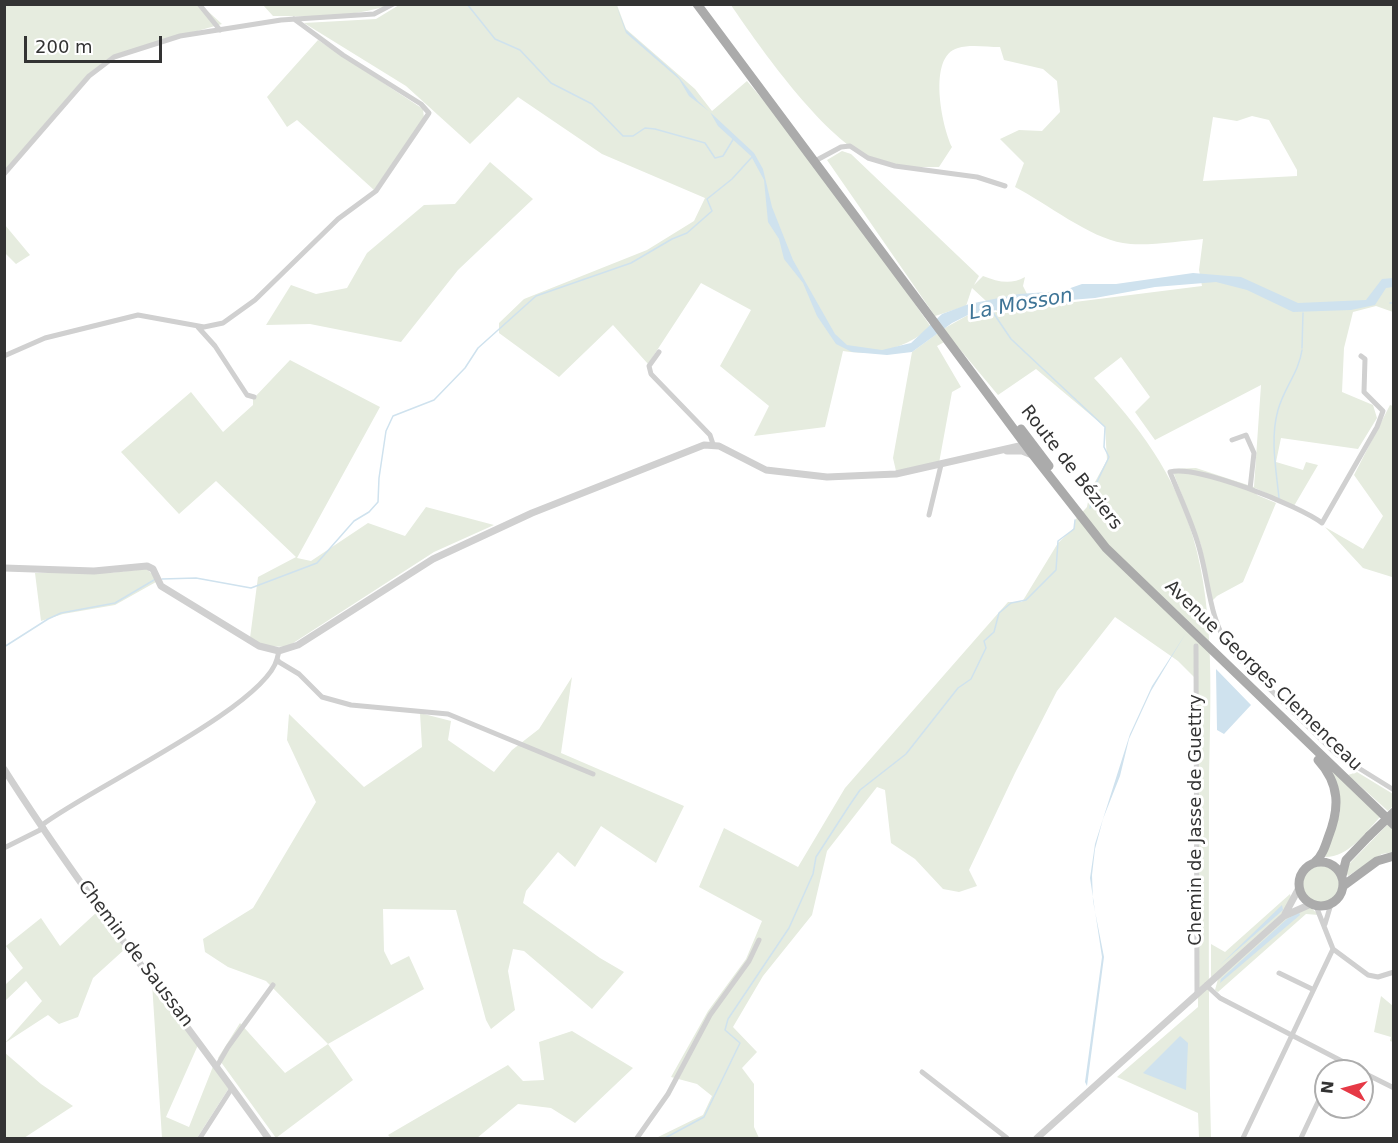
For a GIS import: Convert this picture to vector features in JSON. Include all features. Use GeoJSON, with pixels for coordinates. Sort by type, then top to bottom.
{"type":"FeatureCollection","features":[{"type":"Feature","properties":{"kind":"main road"},"geometry":{"type":"LineString","coordinates":[[697,4],[815,161]]}},
{"type":"Feature","properties":{"kind":"main road","name":"Route de Béziers"},"geometry":{"type":"LineString","coordinates":[[815,161],[1026,446],[1111,550]]}},
{"type":"Feature","properties":{"kind":"main road","name":"Route de Béziers"},"geometry":{"type":"LineString","coordinates":[[978,380],[1033,455],[1106,548],[1111,550]]}},
{"type":"Feature","properties":{"kind":"main road","name":"Avenue Georges Clemenceau"},"geometry":{"type":"LineString","coordinates":[[1111,550],[1246,684],[1394,824]]}},
{"type":"Feature","properties":{"kind":"main road"},"geometry":{"type":"LineString","coordinates":[[1246,684],[1324,766],[1336,790],[1337,811],[1323,852],[1315,862],[1305,867],[1301,874],[1299,888],[1305,900],[1314,905],[1330,904],[1337,899],[1342,881],[1343,864],[1394,812]]}},
{"type":"Feature","properties":{"kind":"main road"},"geometry":{"type":"LineString","coordinates":[[1315,862],[1333,862],[1353,852]]}},
{"type":"Feature","properties":{"kind":"main road"},"geometry":{"type":"LineString","coordinates":[[1342,881],[1377,861],[1394,856]]}},
{"type":"Feature","properties":{"kind":"main road"},"geometry":{"type":"LineString","coordinates":[[1326,862],[1338,870],[1342,881]]}},
{"type":"Feature","properties":{"kind":"street"},"geometry":{"type":"LineString","coordinates":[[199,4],[220,30]]}},
{"type":"Feature","properties":{"kind":"street"},"geometry":{"type":"LineString","coordinates":[[4,174],[89,76],[114,57],[180,36],[294,19],[374,14],[393,4]]}},
{"type":"Feature","properties":{"kind":"street"},"geometry":{"type":"LineString","coordinates":[[4,356],[45,338],[138,315],[197,326],[219,325],[240,312],[275,283],[338,219],[376,191],[429,113],[421,104],[343,55],[294,19]]}},
{"type":"Feature","properties":{"kind":"street"},"geometry":{"type":"LineString","coordinates":[[815,161],[841,147],[850,147],[868,158],[895,166],[977,177],[1005,186]]}},
{"type":"Feature","properties":{"kind":"street"},"geometry":{"type":"LineString","coordinates":[[197,326],[215,346],[247,395],[254,397]]}},
{"type":"Feature","properties":{"kind":"street"},"geometry":{"type":"LineString","coordinates":[[659,352],[650,366],[651,374],[710,435],[713,444]]}},
{"type":"Feature","properties":{"kind":"street"},"geometry":{"type":"LineString","coordinates":[[1361,356],[1365,359],[1364,392],[1383,411],[1377,427],[1322,523],[1250,489],[1193,471],[1170,472],[1199,547],[1209,601],[1221,634],[1230,650],[1336,754],[1394,790]]}},
{"type":"Feature","properties":{"kind":"street"},"geometry":{"type":"LineString","coordinates":[[999,452],[1013,445],[1015,441],[1008,422]]}},
{"type":"Feature","properties":{"kind":"street"},"geometry":{"type":"LineString","coordinates":[[1232,440],[1246,435],[1254,453],[1250,489]]}},
{"type":"Feature","properties":{"kind":"street"},"geometry":{"type":"LineString","coordinates":[[4,848],[242,701],[272,674],[278,655],[298,645],[433,559],[532,513],[686,451],[713,444],[766,470],[797,476],[896,474],[1026,446]]}},
{"type":"Feature","properties":{"kind":"street"},"geometry":{"type":"LineString","coordinates":[[929,515],[941,465]]}},
{"type":"Feature","properties":{"kind":"street"},"geometry":{"type":"LineString","coordinates":[[4,568],[94,571],[147,566],[157,575],[159,584],[259,646],[278,655],[322,697],[351,705],[448,714],[593,774]]}},
{"type":"Feature","properties":{"kind":"street","name":"Chemin de Jasse de Guettry"},"geometry":{"type":"LineString","coordinates":[[1196,646],[1197,994]]}},
{"type":"Feature","properties":{"kind":"street","name":"Chemin de Saussan"},"geometry":{"type":"LineString","coordinates":[[4,769],[92,898],[268,1138]]}},
{"type":"Feature","properties":{"kind":"street"},"geometry":{"type":"LineString","coordinates":[[1037,1138],[1284,916],[1293,904],[1299,888]]}},
{"type":"Feature","properties":{"kind":"street"},"geometry":{"type":"LineString","coordinates":[[1325,926],[1330,904]]}},
{"type":"Feature","properties":{"kind":"street"},"geometry":{"type":"LineString","coordinates":[[1284,916],[1314,905],[1333,949],[1368,975],[1378,977],[1394,972]]}},
{"type":"Feature","properties":{"kind":"street"},"geometry":{"type":"LineString","coordinates":[[637,1138],[668,1094],[710,1015],[749,961],[759,940]]}},
{"type":"Feature","properties":{"kind":"street"},"geometry":{"type":"LineString","coordinates":[[1243,1138],[1333,949]]}},
{"type":"Feature","properties":{"kind":"street"},"geometry":{"type":"LineString","coordinates":[[1279,973],[1312,990]]}},
{"type":"Feature","properties":{"kind":"street"},"geometry":{"type":"LineString","coordinates":[[217,1066],[273,985]]}},
{"type":"Feature","properties":{"kind":"street"},"geometry":{"type":"LineString","coordinates":[[1206,985],[1220,999],[1338,1059]]}},
{"type":"Feature","properties":{"kind":"street"},"geometry":{"type":"LineString","coordinates":[[922,1072],[1007,1138]]}},
{"type":"Feature","properties":{"kind":"street"},"geometry":{"type":"LineString","coordinates":[[1374,1078],[1394,1088]]}},
{"type":"Feature","properties":{"kind":"street"},"geometry":{"type":"LineString","coordinates":[[200,1138],[232,1088]]}},
{"type":"Feature","properties":{"kind":"street"},"geometry":{"type":"LineString","coordinates":[[1301,1138],[1314,1110]]}},
{"type":"Feature","properties":{"kind":"shaded area"},"geometry":{"type":"Polygon","coordinates":[[[5,5],[201,5],[222,24],[113,55],[88,74],[5,170],[5,5]]]}},
{"type":"Feature","properties":{"kind":"shaded area"},"geometry":{"type":"Polygon","coordinates":[[[263,5],[388,5],[347,14],[273,16],[263,5]]]}},
{"type":"Feature","properties":{"kind":"shaded area"},"geometry":{"type":"Polygon","coordinates":[[[399,5],[617,5],[626,29],[695,89],[712,111],[747,81],[815,161],[931,327],[911,341],[890,349],[868,352],[843,351],[825,427],[754,436],[769,406],[720,366],[751,310],[701,283],[648,364],[613,325],[559,377],[499,333],[499,323],[524,299],[647,250],[694,221],[705,198],[602,154],[518,97],[470,144],[406,86],[304,23],[376,19],[399,5]]]}},
{"type":"Feature","properties":{"kind":"shaded area"},"geometry":{"type":"Polygon","coordinates":[[[731,5],[1393,5],[1393,312],[1376,306],[1353,312],[1344,348],[1342,392],[1373,405],[1377,418],[1358,449],[1281,438],[1276,462],[1303,470],[1306,462],[1318,465],[1294,506],[1255,488],[1257,495],[1276,503],[1243,582],[1217,596],[1211,602],[1201,545],[1172,469],[1196,468],[1254,487],[1261,385],[1155,440],[1135,412],[1150,397],[1121,357],[1094,378],[1140,432],[1176,492],[1193,537],[1205,597],[1210,660],[1209,1050],[1211,1138],[1199,1138],[1198,1113],[1117,1077],[1198,1007],[1198,681],[1178,661],[1115,617],[1057,691],[969,870],[977,886],[959,892],[943,889],[915,859],[891,843],[885,790],[877,787],[827,851],[812,915],[763,976],[733,1027],[757,1052],[742,1068],[754,1084],[754,1127],[759,1138],[656,1138],[703,1115],[712,1096],[697,1084],[671,1077],[708,1011],[746,959],[762,921],[699,887],[724,828],[798,867],[845,788],[1008,602],[1022,602],[1058,543],[1075,527],[1075,520],[1087,507],[1090,491],[1107,460],[1105,427],[1036,369],[998,395],[943,329],[970,314],[998,312],[972,288],[966,306],[935,316],[827,160],[842,151],[851,154],[979,276],[974,285],[983,276],[1004,282],[1025,277],[1023,286],[1027,294],[1006,297],[1019,309],[1202,286],[1199,270],[1203,239],[1141,244],[1110,240],[1082,227],[1015,187],[1024,163],[1000,139],[1019,130],[1042,131],[1060,112],[1057,81],[1043,69],[1004,60],[1000,47],[963,47],[948,54],[940,78],[940,93],[944,124],[952,147],[939,167],[893,165],[867,157],[849,146],[831,130],[793,89],[731,5]],[[1252,116],[1237,121],[1213,117],[1203,181],[1297,176],[1297,170],[1269,120],[1252,116]]]}},
{"type":"Feature","properties":{"kind":"shaded area"},"geometry":{"type":"Polygon","coordinates":[[[318,40],[423,109],[424,118],[374,190],[297,120],[287,127],[267,97],[318,40]]]}},
{"type":"Feature","properties":{"kind":"shaded area"},"geometry":{"type":"Polygon","coordinates":[[[490,162],[533,199],[458,270],[401,342],[310,324],[266,325],[291,285],[316,294],[347,288],[367,253],[424,205],[455,204],[490,162]]]}},
{"type":"Feature","properties":{"kind":"shaded area"},"geometry":{"type":"Polygon","coordinates":[[[5,225],[30,255],[16,264],[5,253],[5,225]]]}},
{"type":"Feature","properties":{"kind":"shaded area"},"geometry":{"type":"Polygon","coordinates":[[[938,333],[946,341],[937,346],[961,387],[952,392],[939,463],[896,471],[893,458],[912,352],[938,333]]]}},
{"type":"Feature","properties":{"kind":"shaded area"},"geometry":{"type":"Polygon","coordinates":[[[290,360],[380,407],[297,558],[311,561],[368,523],[405,536],[426,507],[494,525],[434,552],[287,647],[265,646],[250,638],[258,577],[296,557],[216,481],[179,514],[121,452],[191,392],[223,432],[253,405],[253,399],[290,360]]]}},
{"type":"Feature","properties":{"kind":"shaded area"},"geometry":{"type":"Polygon","coordinates":[[[1390,405],[1393,406],[1392,577],[1363,568],[1325,527],[1363,549],[1383,516],[1354,475],[1390,405]]]}},
{"type":"Feature","properties":{"kind":"shaded area"},"geometry":{"type":"Polygon","coordinates":[[[146,569],[155,576],[156,582],[115,605],[63,614],[41,621],[35,573],[109,573],[146,569]]]}},
{"type":"Feature","properties":{"kind":"shaded area"},"geometry":{"type":"Polygon","coordinates":[[[572,677],[561,753],[684,806],[656,863],[601,826],[575,867],[558,852],[526,891],[523,903],[600,958],[624,972],[592,1009],[524,951],[513,949],[508,971],[515,1010],[491,1029],[486,1020],[456,910],[383,909],[384,951],[391,965],[409,956],[424,989],[328,1044],[266,981],[228,967],[205,952],[203,939],[253,908],[316,802],[287,740],[289,714],[364,787],[422,747],[420,713],[451,721],[448,740],[494,772],[512,750],[539,729],[572,677]]]}},
{"type":"Feature","properties":{"kind":"shaded area"},"geometry":{"type":"Polygon","coordinates":[[[1331,769],[1381,816],[1349,849],[1334,856],[1325,857],[1340,812],[1329,770],[1331,769]]]}},
{"type":"Feature","properties":{"kind":"shaded area"},"geometry":{"type":"Polygon","coordinates":[[[1357,772],[1393,794],[1393,806],[1388,811],[1348,775],[1357,772]]]}},
{"type":"Feature","properties":{"kind":"shaded area"},"geometry":{"type":"Polygon","coordinates":[[[1388,824],[1393,830],[1393,852],[1382,854],[1348,876],[1346,872],[1348,865],[1388,824]]]}},
{"type":"Feature","properties":{"kind":"shaded area"},"geometry":{"type":"Polygon","coordinates":[[[1321,866],[1334,871],[1339,884],[1334,897],[1321,902],[1308,897],[1303,884],[1308,871],[1321,866]]]}},
{"type":"Feature","properties":{"kind":"shaded area"},"geometry":{"type":"Polygon","coordinates":[[[1290,894],[1292,900],[1283,913],[1211,978],[1211,944],[1225,952],[1290,894]]]}},
{"type":"Feature","properties":{"kind":"shaded area"},"geometry":{"type":"Polygon","coordinates":[[[1310,907],[1319,915],[1306,914],[1218,992],[1215,990],[1218,979],[1286,918],[1310,907]]]}},
{"type":"Feature","properties":{"kind":"shaded area"},"geometry":{"type":"Polygon","coordinates":[[[97,912],[125,949],[93,978],[78,1017],[59,1024],[48,1015],[5,1043],[42,1001],[26,981],[5,1001],[5,985],[23,968],[6,946],[41,918],[60,946],[97,912]]]}},
{"type":"Feature","properties":{"kind":"shaded area"},"geometry":{"type":"Polygon","coordinates":[[[152,983],[198,1045],[166,1117],[189,1127],[214,1064],[229,1088],[197,1138],[162,1138],[152,983]]]}},
{"type":"Feature","properties":{"kind":"shaded area"},"geometry":{"type":"Polygon","coordinates":[[[1381,996],[1393,1006],[1393,1042],[1390,1041],[1391,1037],[1374,1032],[1381,996]]]}},
{"type":"Feature","properties":{"kind":"shaded area"},"geometry":{"type":"Polygon","coordinates":[[[240,1023],[285,1073],[328,1044],[353,1080],[276,1138],[218,1058],[240,1023]]]}},
{"type":"Feature","properties":{"kind":"shaded area"},"geometry":{"type":"Polygon","coordinates":[[[572,1031],[633,1068],[575,1123],[551,1108],[518,1104],[477,1138],[391,1138],[388,1135],[508,1065],[523,1081],[544,1080],[539,1042],[572,1031]]]}},
{"type":"Feature","properties":{"kind":"shaded area"},"geometry":{"type":"Polygon","coordinates":[[[4,1052],[41,1084],[73,1106],[24,1138],[5,1138],[4,1052]]]}},
{"type":"Feature","properties":{"kind":"water"},"geometry":{"type":"Polygon","coordinates":[[[616,5],[626,30],[677,75],[709,111],[689,96],[679,79],[626,33],[616,5]]]}},
{"type":"Feature","properties":{"kind":"water"},"geometry":{"type":"Polygon","coordinates":[[[710,112],[754,153],[763,169],[772,207],[793,260],[835,334],[847,345],[882,350],[911,343],[942,314],[969,304],[1019,294],[1062,291],[1082,284],[1116,284],[1193,273],[1241,277],[1298,303],[1366,300],[1382,279],[1393,278],[1393,287],[1386,288],[1375,305],[1351,310],[1293,312],[1247,290],[1216,282],[1155,287],[1095,298],[1020,304],[1003,313],[997,310],[970,314],[952,323],[912,352],[887,355],[852,352],[836,344],[817,316],[803,283],[784,259],[779,239],[768,222],[764,180],[751,156],[718,126],[710,112]]]}},
{"type":"Feature","properties":{"kind":"water"},"geometry":{"type":"Polygon","coordinates":[[[1186,633],[1151,691],[1129,739],[1120,776],[1103,819],[1095,849],[1092,875],[1093,897],[1090,878],[1095,844],[1130,734],[1152,686],[1186,633]]]}},
{"type":"Feature","properties":{"kind":"water"},"geometry":{"type":"Polygon","coordinates":[[[1216,669],[1251,705],[1224,734],[1217,730],[1216,669]]]}},
{"type":"Feature","properties":{"kind":"water"},"geometry":{"type":"Polygon","coordinates":[[[1282,905],[1283,910],[1220,965],[1282,905]]]}},
{"type":"Feature","properties":{"kind":"water"},"geometry":{"type":"Polygon","coordinates":[[[1095,912],[1104,957],[1087,1086],[1085,1082],[1102,957],[1095,912]]]}},
{"type":"Feature","properties":{"kind":"water"},"geometry":{"type":"Polygon","coordinates":[[[1299,912],[1300,915],[1220,983],[1221,979],[1287,919],[1299,912]]]}},
{"type":"Feature","properties":{"kind":"water"},"geometry":{"type":"Polygon","coordinates":[[[1180,1036],[1188,1043],[1186,1090],[1143,1073],[1180,1036]]]}},
{"type":"Feature","properties":{"kind":"waterway"},"geometry":{"type":"LineString","coordinates":[[467,4],[495,39],[520,50],[551,83],[592,104],[623,136],[633,136],[645,128],[655,129],[705,143],[715,158],[723,156],[734,138]]}},
{"type":"Feature","properties":{"kind":"waterway"},"geometry":{"type":"LineString","coordinates":[[162,579],[196,578],[251,588],[317,563],[354,521],[369,512],[378,502],[386,431],[393,416],[434,400],[465,368],[478,348],[536,296],[631,263],[687,233],[712,211],[707,199],[732,179],[752,157]]}},
{"type":"Feature","properties":{"kind":"waterway","name":"La Mosson"},"geometry":{"type":"LineString","coordinates":[[992,311],[1011,339],[1105,427],[1104,447],[1109,457],[1093,490],[1090,508]]}},
{"type":"Feature","properties":{"kind":"waterway"},"geometry":{"type":"LineString","coordinates":[[1302,348],[1303,313]]}},
{"type":"Feature","properties":{"kind":"waterway"},"geometry":{"type":"LineString","coordinates":[[1279,498],[1274,431],[1278,410],[1298,366],[1302,350]]}},
{"type":"Feature","properties":{"kind":"waterway"},"geometry":{"type":"LineString","coordinates":[[665,1138],[704,1117],[740,1043],[725,1030],[728,1019],[789,928],[813,874],[816,857],[849,806],[860,790],[906,754],[958,688],[971,679],[986,648],[984,641],[994,632],[999,613],[1011,603],[1026,600],[1056,570],[1058,541],[1074,529],[1075,520]]}},
{"type":"Feature","properties":{"kind":"waterway"},"geometry":{"type":"LineString","coordinates":[[4,647],[61,613],[115,603],[154,580]]}}]}
